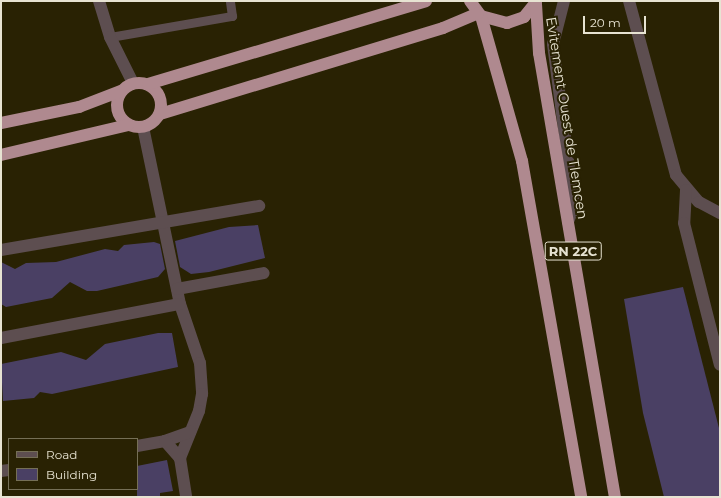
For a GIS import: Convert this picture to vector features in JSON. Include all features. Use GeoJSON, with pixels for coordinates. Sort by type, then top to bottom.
{"type":"FeatureCollection","features":[{"type":"Feature","properties":{"kind":"highway"},"geometry":{"type":"LineString","coordinates":[[1,123],[79,107],[121,92],[133,83],[148,84],[426,1]]}},
{"type":"Feature","properties":{"kind":"highway","name":"RN 22C"},"geometry":{"type":"LineString","coordinates":[[470,1],[480,14],[522,161],[581,497]]}},
{"type":"Feature","properties":{"kind":"highway","name":"Evitement Ouest de Tlemcen"},"geometry":{"type":"LineString","coordinates":[[480,14],[498,23],[511,22],[524,17],[536,3]]}},
{"type":"Feature","properties":{"kind":"highway","name":"Evitement Ouest de Tlemcen"},"geometry":{"type":"LineString","coordinates":[[536,3],[539,53],[615,497]]}},
{"type":"Feature","properties":{"kind":"highway"},"geometry":{"type":"LineString","coordinates":[[1,155],[128,125],[143,127],[160,114],[443,28],[480,14]]}},
{"type":"Feature","properties":{"kind":"highway"},"geometry":{"type":"LineString","coordinates":[[148,84],[159,93],[160,114]]}},
{"type":"Feature","properties":{"kind":"highway"},"geometry":{"type":"LineString","coordinates":[[121,92],[118,113],[128,125]]}},
{"type":"Feature","properties":{"kind":"street"},"geometry":{"type":"LineString","coordinates":[[99,1],[110,37],[133,83]]}},
{"type":"Feature","properties":{"kind":"street"},"geometry":{"type":"LineString","coordinates":[[564,1],[553,44],[574,206],[568,222]]}},
{"type":"Feature","properties":{"kind":"street"},"geometry":{"type":"LineString","coordinates":[[629,1],[676,175],[686,190],[699,202],[720,213]]}},
{"type":"Feature","properties":{"kind":"street"},"geometry":{"type":"LineString","coordinates":[[143,127],[165,220],[180,304],[193,337],[202,381],[199,410],[180,458],[186,497]]}},
{"type":"Feature","properties":{"kind":"street"},"geometry":{"type":"LineString","coordinates":[[686,190],[684,223],[720,365]]}},
{"type":"Feature","properties":{"kind":"street"},"geometry":{"type":"LineString","coordinates":[[1,250],[165,220],[259,206]]}},
{"type":"Feature","properties":{"kind":"street"},"geometry":{"type":"LineString","coordinates":[[177,289],[264,273]]}},
{"type":"Feature","properties":{"kind":"street"},"geometry":{"type":"LineString","coordinates":[[1,338],[180,304]]}},
{"type":"Feature","properties":{"kind":"street"},"geometry":{"type":"LineString","coordinates":[[138,446],[164,441],[190,432]]}},
{"type":"Feature","properties":{"kind":"street"},"geometry":{"type":"LineString","coordinates":[[164,441],[180,458]]}},
{"type":"Feature","properties":{"kind":"lane"},"geometry":{"type":"LineString","coordinates":[[110,37],[232,16],[230,1]]}},
{"type":"Feature","properties":{"kind":"building"},"geometry":{"type":"Polygon","coordinates":[[[258,225],[265,258],[209,272],[191,274],[180,267],[175,241],[229,227],[258,225]]]}},
{"type":"Feature","properties":{"kind":"building"},"geometry":{"type":"Polygon","coordinates":[[[154,242],[160,244],[165,269],[158,277],[97,291],[87,291],[70,282],[52,298],[6,307],[1,304],[1,262],[15,269],[26,263],[56,262],[105,249],[118,251],[124,245],[154,242]]]}},
{"type":"Feature","properties":{"kind":"building"},"geometry":{"type":"Polygon","coordinates":[[[683,287],[720,432],[720,497],[664,497],[643,413],[624,299],[683,287]]]}},
{"type":"Feature","properties":{"kind":"building"},"geometry":{"type":"Polygon","coordinates":[[[158,333],[172,333],[178,367],[52,394],[40,392],[34,398],[3,401],[1,364],[61,352],[86,360],[105,344],[158,333]]]}},
{"type":"Feature","properties":{"kind":"building"},"geometry":{"type":"Polygon","coordinates":[[[167,460],[173,491],[160,493],[160,497],[137,497],[138,466],[167,460]]]}}]}
